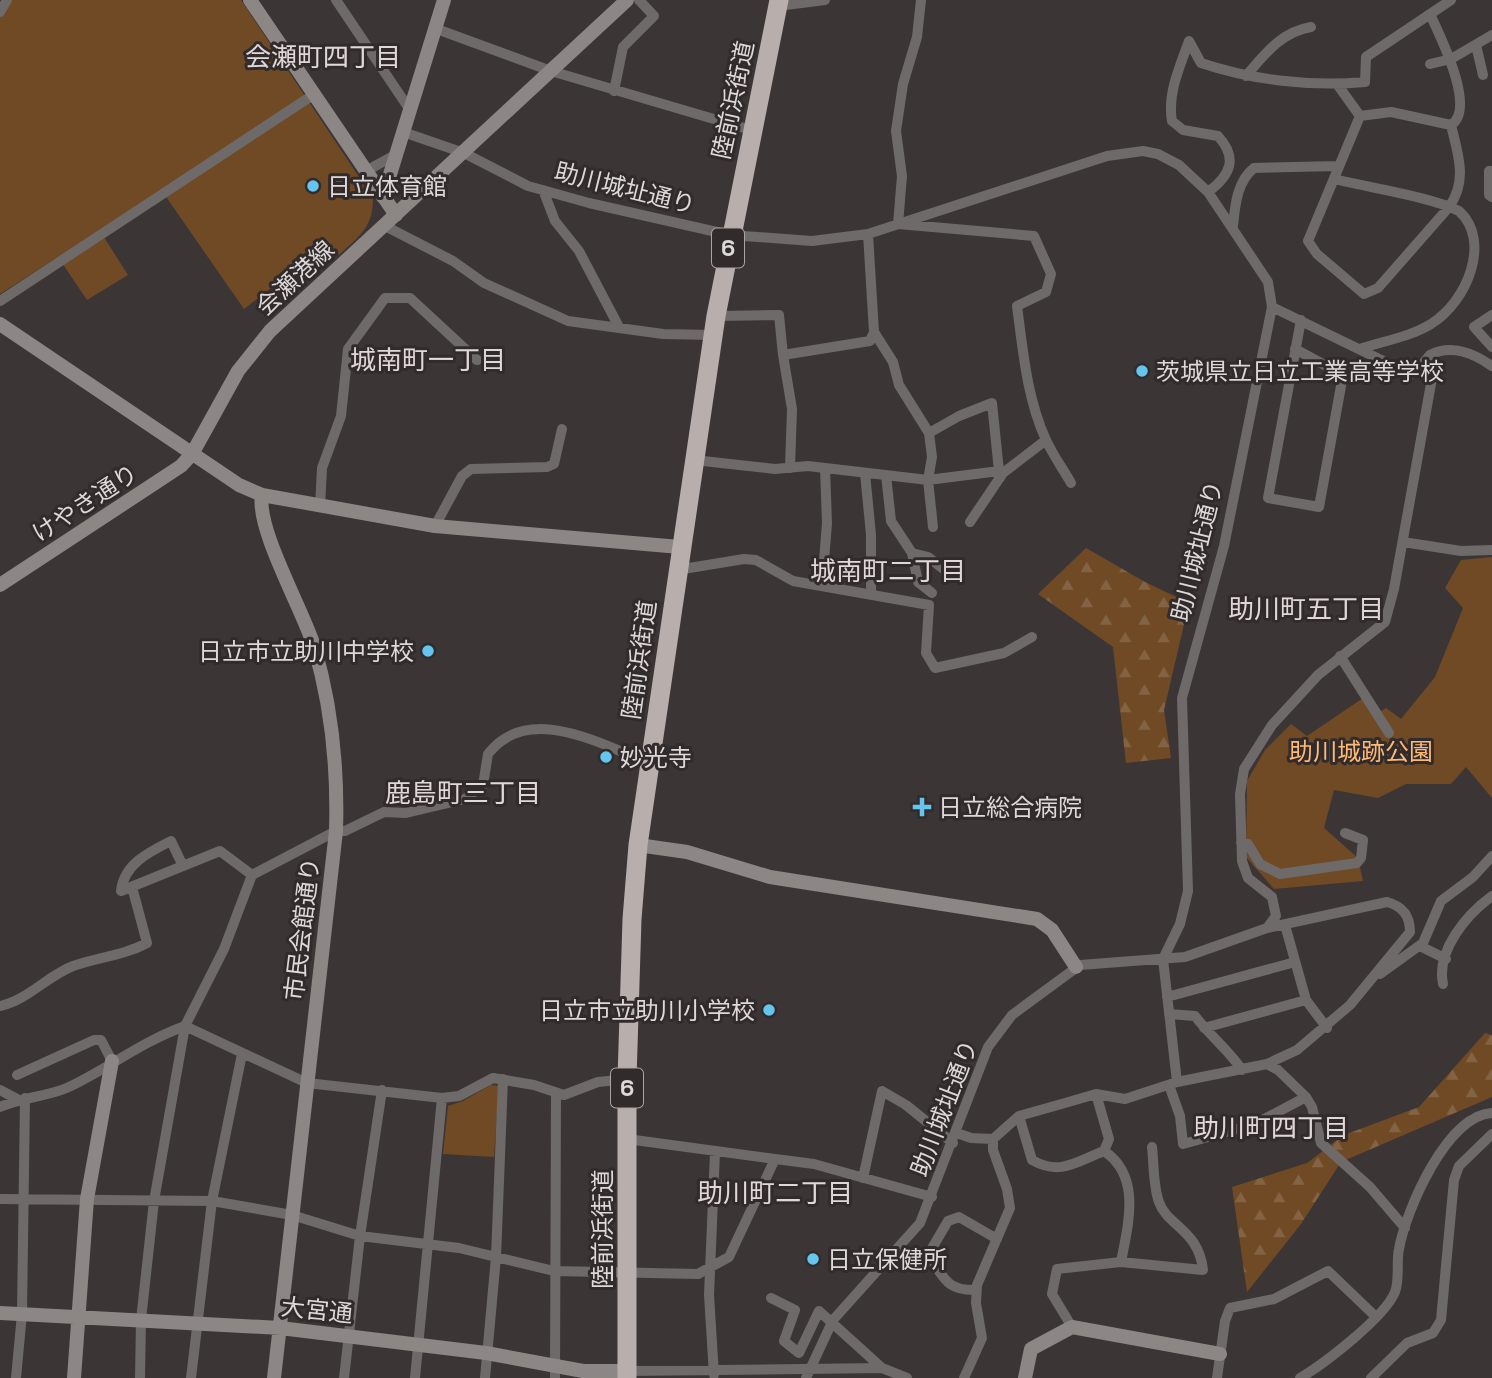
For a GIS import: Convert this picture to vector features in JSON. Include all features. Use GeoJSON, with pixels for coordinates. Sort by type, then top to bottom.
{"type":"FeatureCollection","features":[{"type":"Feature","properties":{"kind":"highway","name":"陸前浜街道"},"geometry":{"type":"LineString","coordinates":[[627,1375],[627,1079],[631,942],[638,845],[680,547],[730,235],[778,3]]}},
{"type":"Feature","properties":{"kind":"street"},"geometry":{"type":"LineString","coordinates":[[0,12],[7,0]]}},
{"type":"Feature","properties":{"kind":"street"},"geometry":{"type":"LineString","coordinates":[[250,0],[396,215]]}},
{"type":"Feature","properties":{"kind":"street"},"geometry":{"type":"LineString","coordinates":[[335,0],[410,110]]}},
{"type":"Feature","properties":{"kind":"street"},"geometry":{"type":"LineString","coordinates":[[383,198],[444,0]]}},
{"type":"Feature","properties":{"kind":"street","name":"会瀬港線"},"geometry":{"type":"LineString","coordinates":[[192,454],[255,347],[627,0]]}},
{"type":"Feature","properties":{"kind":"street"},"geometry":{"type":"LineString","coordinates":[[614,91],[624,47],[654,16],[639,0]]}},
{"type":"Feature","properties":{"kind":"street"},"geometry":{"type":"LineString","coordinates":[[778,3],[825,0]]}},
{"type":"Feature","properties":{"kind":"street"},"geometry":{"type":"LineString","coordinates":[[922,0],[917,37],[903,84],[896,131],[902,176],[898,224],[1034,236],[1051,274],[1045,292],[1017,306],[1029,389],[1046,440],[1071,483]]}},
{"type":"Feature","properties":{"kind":"street"},"geometry":{"type":"LineString","coordinates":[[1208,192],[1228,173],[1232,163],[1230,151],[1218,136],[1183,130],[1172,121],[1170,109],[1176,76],[1189,41],[1201,63],[1245,76],[1337,85],[1365,82],[1366,57],[1451,0]]}},
{"type":"Feature","properties":{"kind":"street"},"geometry":{"type":"LineString","coordinates":[[1360,116],[1391,112],[1451,125],[1457,121],[1461,113],[1451,59],[1430,14]]}},
{"type":"Feature","properties":{"kind":"street"},"geometry":{"type":"LineString","coordinates":[[1245,76],[1272,46],[1293,30],[1311,27]]}},
{"type":"Feature","properties":{"kind":"street"},"geometry":{"type":"LineString","coordinates":[[434,28],[551,71],[751,130]]}},
{"type":"Feature","properties":{"kind":"street"},"geometry":{"type":"LineString","coordinates":[[1430,64],[1451,59],[1492,35]]}},
{"type":"Feature","properties":{"kind":"street"},"geometry":{"type":"LineString","coordinates":[[1476,45],[1483,75]]}},
{"type":"Feature","properties":{"kind":"street"},"geometry":{"type":"LineString","coordinates":[[1337,85],[1360,116]]}},
{"type":"Feature","properties":{"kind":"street"},"geometry":{"type":"LineString","coordinates":[[0,301],[313,95]]}},
{"type":"Feature","properties":{"kind":"street"},"geometry":{"type":"LineString","coordinates":[[1360,116],[1308,241],[1317,254],[1364,294],[1378,288],[1458,195],[1461,182],[1451,125]]}},
{"type":"Feature","properties":{"kind":"street","name":"助川城址通り"},"geometry":{"type":"LineString","coordinates":[[403,132],[464,153],[528,186],[730,235],[812,241],[868,234],[1079,164],[1128,152],[1143,151],[1168,158],[1208,192],[1268,282],[1272,307],[1224,546],[1182,698],[1188,891],[1180,924],[1163,959]]}},
{"type":"Feature","properties":{"kind":"street"},"geometry":{"type":"LineString","coordinates":[[366,171],[397,154]]}},
{"type":"Feature","properties":{"kind":"street"},"geometry":{"type":"LineString","coordinates":[[1233,226],[1235,199],[1254,168],[1339,166]]}},
{"type":"Feature","properties":{"kind":"street"},"geometry":{"type":"LineString","coordinates":[[1492,171],[1489,171],[1492,197]]}},
{"type":"Feature","properties":{"kind":"street"},"geometry":{"type":"LineString","coordinates":[[1334,179],[1449,207],[1463,214],[1483,240],[1486,258],[1474,283],[1429,325],[1360,348]]}},
{"type":"Feature","properties":{"kind":"street"},"geometry":{"type":"LineString","coordinates":[[543,190],[555,221],[579,251],[619,327]]}},
{"type":"Feature","properties":{"kind":"street"},"geometry":{"type":"LineString","coordinates":[[385,226],[453,261],[484,283],[568,321],[663,334],[779,315],[792,409],[790,468]]}},
{"type":"Feature","properties":{"kind":"street"},"geometry":{"type":"LineString","coordinates":[[783,355],[870,341],[874,332],[868,234]]}},
{"type":"Feature","properties":{"kind":"street"},"geometry":{"type":"LineString","coordinates":[[320,507],[323,493],[321,468],[341,416],[348,349],[386,298],[410,298],[477,360]]}},
{"type":"Feature","properties":{"kind":"street"},"geometry":{"type":"LineString","coordinates":[[1272,307],[1410,374],[1416,372],[1430,355],[1455,349],[1475,355],[1492,366]]}},
{"type":"Feature","properties":{"kind":"street"},"geometry":{"type":"LineString","coordinates":[[1492,315],[1474,327],[1492,347]]}},
{"type":"Feature","properties":{"kind":"street"},"geometry":{"type":"LineString","coordinates":[[1295,349],[1343,375],[1319,507],[1268,498],[1295,349],[1301,320]]}},
{"type":"Feature","properties":{"kind":"street"},"geometry":{"type":"LineString","coordinates":[[0,324],[239,485],[262,495],[435,526],[680,547]]}},
{"type":"Feature","properties":{"kind":"street"},"geometry":{"type":"LineString","coordinates":[[874,332],[893,362],[899,385],[929,433],[932,457],[928,480],[933,527]]}},
{"type":"Feature","properties":{"kind":"street"},"geometry":{"type":"LineString","coordinates":[[1267,928],[1276,916],[1275,903],[1244,872],[1240,794],[1244,769],[1256,746],[1318,674],[1385,622],[1434,377],[1430,355]]}},
{"type":"Feature","properties":{"kind":"street"},"geometry":{"type":"LineString","coordinates":[[929,433],[959,416],[992,403],[999,474]]}},
{"type":"Feature","properties":{"kind":"street"},"geometry":{"type":"LineString","coordinates":[[435,526],[462,476],[471,469],[547,467],[554,464],[562,429]]}},
{"type":"Feature","properties":{"kind":"street"},"geometry":{"type":"LineString","coordinates":[[970,522],[999,474],[1046,440]]}},
{"type":"Feature","properties":{"kind":"street","name":"けやき通り"},"geometry":{"type":"LineString","coordinates":[[0,586],[167,476],[192,454]]}},
{"type":"Feature","properties":{"kind":"street"},"geometry":{"type":"LineString","coordinates":[[694,460],[775,469],[825,468],[928,480],[999,474]]}},
{"type":"Feature","properties":{"kind":"street"},"geometry":{"type":"LineString","coordinates":[[822,586],[827,523],[825,468]]}},
{"type":"Feature","properties":{"kind":"street"},"geometry":{"type":"LineString","coordinates":[[865,473],[871,535],[872,595]]}},
{"type":"Feature","properties":{"kind":"street"},"geometry":{"type":"LineString","coordinates":[[886,475],[891,521],[912,553],[918,582],[932,593]]}},
{"type":"Feature","properties":{"kind":"street","name":"市民会館通り"},"geometry":{"type":"LineString","coordinates":[[262,495],[262,518],[302,612],[322,676],[336,747],[336,831],[274,1378]]}},
{"type":"Feature","properties":{"kind":"street"},"geometry":{"type":"LineString","coordinates":[[1403,542],[1461,551],[1492,550]]}},
{"type":"Feature","properties":{"kind":"street"},"geometry":{"type":"LineString","coordinates":[[912,553],[929,557],[950,574]]}},
{"type":"Feature","properties":{"kind":"street"},"geometry":{"type":"LineString","coordinates":[[677,570],[744,559],[756,561],[793,581],[929,605],[926,653],[935,668],[1004,653],[1032,637]]}},
{"type":"Feature","properties":{"kind":"street"},"geometry":{"type":"LineString","coordinates":[[1340,656],[1389,733]]}},
{"type":"Feature","properties":{"kind":"street"},"geometry":{"type":"LineString","coordinates":[[140,1378],[141,1320],[154,1200],[185,1026],[224,948],[252,875],[336,831],[345,831],[384,812],[406,813],[465,799],[483,785],[488,754],[511,735],[536,727],[570,732],[620,751]]}},
{"type":"Feature","properties":{"kind":"street"},"geometry":{"type":"LineString","coordinates":[[1241,843],[1248,844],[1264,867],[1288,875],[1357,863],[1361,858],[1363,840],[1345,833]]}},
{"type":"Feature","properties":{"kind":"street"},"geometry":{"type":"LineString","coordinates":[[183,866],[171,841],[144,856],[129,870],[122,880],[121,891],[132,887],[220,851],[252,875]]}},
{"type":"Feature","properties":{"kind":"street"},"geometry":{"type":"LineString","coordinates":[[638,845],[687,852],[770,877],[1037,919],[1052,930],[1076,967],[1192,955],[1267,928],[1378,902],[1395,904],[1407,915],[1410,932],[1374,977],[1327,1028],[1297,1050],[1267,1065],[1173,1083],[1125,1099],[1096,1094],[1019,1116],[993,1139],[955,1138],[882,1091],[863,1178]]}},
{"type":"Feature","properties":{"kind":"street"},"geometry":{"type":"LineString","coordinates":[[1374,977],[1420,946],[1441,901],[1473,877],[1492,856]]}},
{"type":"Feature","properties":{"kind":"street"},"geometry":{"type":"LineString","coordinates":[[0,1006],[37,990],[72,967],[128,953],[147,943],[132,887]]}},
{"type":"Feature","properties":{"kind":"street"},"geometry":{"type":"LineString","coordinates":[[1443,984],[1440,970],[1453,939],[1465,920],[1489,903]]}},
{"type":"Feature","properties":{"kind":"street"},"geometry":{"type":"LineString","coordinates":[[1284,925],[1306,1000],[1327,1028]]}},
{"type":"Feature","properties":{"kind":"street"},"geometry":{"type":"LineString","coordinates":[[1420,946],[1446,959]]}},
{"type":"Feature","properties":{"kind":"street"},"geometry":{"type":"LineString","coordinates":[[1163,959],[1173,1083],[1183,1144],[1255,1124],[1306,1097]]}},
{"type":"Feature","properties":{"kind":"street"},"geometry":{"type":"LineString","coordinates":[[1167,997],[1295,962]]}},
{"type":"Feature","properties":{"kind":"street","name":"助川城址通り"},"geometry":{"type":"LineString","coordinates":[[808,1373],[832,1320],[912,1234],[932,1197],[989,1047],[1002,1025],[1027,1002],[1076,967]]}},
{"type":"Feature","properties":{"kind":"street"},"geometry":{"type":"LineString","coordinates":[[1205,1028],[1306,1000]]}},
{"type":"Feature","properties":{"kind":"street"},"geometry":{"type":"LineString","coordinates":[[1169,1014],[1195,1016],[1231,1053],[1242,1070]]}},
{"type":"Feature","properties":{"kind":"street"},"geometry":{"type":"LineString","coordinates":[[0,1107],[68,1088],[150,1039],[185,1026],[307,1083],[442,1098],[459,1096],[493,1078],[534,1085],[556,1095],[574,1093],[610,1080],[627,1079]]}},
{"type":"Feature","properties":{"kind":"street"},"geometry":{"type":"LineString","coordinates":[[17,1075],[94,1040],[100,1040],[112,1061],[87,1199],[74,1378]]}},
{"type":"Feature","properties":{"kind":"street"},"geometry":{"type":"LineString","coordinates":[[191,1378],[212,1201],[242,1054]]}},
{"type":"Feature","properties":{"kind":"street"},"geometry":{"type":"LineString","coordinates":[[1267,1065],[1278,1070],[1306,1097],[1312,1107],[1321,1143],[1370,1187],[1405,1228]]}},
{"type":"Feature","properties":{"kind":"street"},"geometry":{"type":"LineString","coordinates":[[485,1378],[485,1353],[496,1257],[503,1079]]}},
{"type":"Feature","properties":{"kind":"street"},"geometry":{"type":"LineString","coordinates":[[0,1090],[21,1099]]}},
{"type":"Feature","properties":{"kind":"street"},"geometry":{"type":"LineString","coordinates":[[344,1378],[360,1236],[382,1090]]}},
{"type":"Feature","properties":{"kind":"street"},"geometry":{"type":"LineString","coordinates":[[1019,1116],[1032,1160],[1046,1168],[1059,1169],[1104,1152],[1109,1139],[1096,1094]]}},
{"type":"Feature","properties":{"kind":"street"},"geometry":{"type":"LineString","coordinates":[[555,1372],[556,1095]]}},
{"type":"Feature","properties":{"kind":"street"},"geometry":{"type":"LineString","coordinates":[[415,1378],[442,1098]]}},
{"type":"Feature","properties":{"kind":"street"},"geometry":{"type":"LineString","coordinates":[[16,1378],[22,1314],[21,1099]]}},
{"type":"Feature","properties":{"kind":"street"},"geometry":{"type":"LineString","coordinates":[[1300,1378],[1333,1358],[1395,1292],[1399,1248],[1420,1190],[1458,1129],[1480,1114],[1492,1113]]}},
{"type":"Feature","properties":{"kind":"street"},"geometry":{"type":"LineString","coordinates":[[1371,1378],[1408,1343],[1433,1333],[1441,1320],[1454,1180],[1460,1166],[1492,1134]]}},
{"type":"Feature","properties":{"kind":"street"},"geometry":{"type":"LineString","coordinates":[[626,1139],[814,1164],[932,1197]]}},
{"type":"Feature","properties":{"kind":"street"},"geometry":{"type":"LineString","coordinates":[[964,1378],[982,1338],[976,1290],[1010,1208],[1007,1189],[993,1150],[993,1139]]}},
{"type":"Feature","properties":{"kind":"street"},"geometry":{"type":"LineString","coordinates":[[1072,1326],[1052,1294],[1057,1269],[1121,1262],[1203,1270],[1201,1255],[1188,1234],[1159,1205],[1152,1147]]}},
{"type":"Feature","properties":{"kind":"street"},"geometry":{"type":"LineString","coordinates":[[713,1375],[709,1269],[715,1152]]}},
{"type":"Feature","properties":{"kind":"street"},"geometry":{"type":"LineString","coordinates":[[1104,1152],[1117,1160],[1132,1200],[1121,1262]]}},
{"type":"Feature","properties":{"kind":"street"},"geometry":{"type":"LineString","coordinates":[[0,1199],[212,1201],[292,1216],[360,1236],[427,1244],[554,1271],[625,1275],[698,1274],[729,1257],[775,1159]]}},
{"type":"Feature","properties":{"kind":"street"},"geometry":{"type":"LineString","coordinates":[[976,1290],[961,1291],[950,1286],[928,1255],[948,1221],[958,1217],[997,1239]]}},
{"type":"Feature","properties":{"kind":"street"},"geometry":{"type":"LineString","coordinates":[[1217,1378],[1225,1321],[1230,1308],[1274,1299],[1323,1272],[1334,1273],[1375,1316]]}},
{"type":"Feature","properties":{"kind":"street"},"geometry":{"type":"LineString","coordinates":[[771,1298],[795,1310],[784,1341],[799,1353],[819,1311],[882,1368],[907,1378]]}},
{"type":"Feature","properties":{"kind":"street","name":"大宮通"},"geometry":{"type":"LineString","coordinates":[[0,1313],[279,1328],[485,1353],[555,1372],[627,1375]]}},
{"type":"Feature","properties":{"kind":"street"},"geometry":{"type":"LineString","coordinates":[[1025,1378],[1031,1349],[1072,1326],[1220,1354]]}},
{"type":"Feature","properties":{"kind":"street"},"geometry":{"type":"LineString","coordinates":[[627,1375],[808,1373],[882,1368]]}},
{"type":"Feature","properties":{"kind":"green space"},"geometry":{"type":"Polygon","coordinates":[[[12,0],[241,0],[373,198],[368,224],[339,255],[328,244],[244,309],[162,191],[100,231],[128,275],[87,300],[58,257],[0,294],[0,17],[12,0]]]}},
{"type":"Feature","properties":{"kind":"green space"},"geometry":{"type":"Polygon","coordinates":[[[1086,548],[1145,582],[1189,603],[1164,710],[1171,758],[1126,763],[1113,647],[1038,594],[1086,548]]]}},
{"type":"Feature","properties":{"kind":"green space","name":"助川城跡公園"},"geometry":{"type":"Polygon","coordinates":[[[1492,557],[1492,798],[1466,767],[1451,784],[1406,784],[1378,798],[1334,790],[1324,828],[1358,858],[1363,881],[1274,889],[1246,857],[1247,781],[1265,750],[1291,724],[1307,736],[1369,694],[1380,712],[1386,708],[1401,719],[1435,677],[1463,608],[1445,588],[1461,560],[1492,557]]]}},
{"type":"Feature","properties":{"kind":"green space"},"geometry":{"type":"Polygon","coordinates":[[[1485,1033],[1492,1035],[1492,1097],[1341,1162],[1301,1224],[1247,1292],[1232,1187],[1307,1163],[1344,1135],[1419,1107],[1485,1033]]]}},
{"type":"Feature","properties":{"kind":"green space"},"geometry":{"type":"Polygon","coordinates":[[[491,1085],[499,1086],[494,1157],[443,1154],[448,1106],[491,1085]]]}},
{"type":"Feature","properties":{"kind":"place","name":"日立体育館"},"geometry":{"type":"Point","coordinates":[313,186]}},
{"type":"Feature","properties":{"kind":"place","name":"茨城県立日立工業高等学校"},"geometry":{"type":"Point","coordinates":[1142,371]}},
{"type":"Feature","properties":{"kind":"place","name":"日立市立助川中学校"},"geometry":{"type":"Point","coordinates":[428,651]}},
{"type":"Feature","properties":{"kind":"place","name":"妙光寺"},"geometry":{"type":"Point","coordinates":[606,757]}},
{"type":"Feature","properties":{"kind":"place","name":"日立総合病院"},"geometry":{"type":"Point","coordinates":[922,807]}},
{"type":"Feature","properties":{"kind":"place","name":"日立市立助川小学校"},"geometry":{"type":"Point","coordinates":[769,1010]}},
{"type":"Feature","properties":{"kind":"place","name":"日立保健所"},"geometry":{"type":"Point","coordinates":[813,1259]}},
{"type":"Feature","properties":{"kind":"district","name":"会瀬町四丁目"},"geometry":{"type":"Point","coordinates":[323,57]}},
{"type":"Feature","properties":{"kind":"district","name":"城南町一丁目"},"geometry":{"type":"Point","coordinates":[428,360]}},
{"type":"Feature","properties":{"kind":"district","name":"城南町二丁目"},"geometry":{"type":"Point","coordinates":[888,571]}},
{"type":"Feature","properties":{"kind":"district","name":"助川町五丁目"},"geometry":{"type":"Point","coordinates":[1306,609]}},
{"type":"Feature","properties":{"kind":"district","name":"鹿島町三丁目"},"geometry":{"type":"Point","coordinates":[463,793]}},
{"type":"Feature","properties":{"kind":"district","name":"助川町四丁目"},"geometry":{"type":"Point","coordinates":[1271,1128]}},
{"type":"Feature","properties":{"kind":"district","name":"助川町二丁目"},"geometry":{"type":"Point","coordinates":[775,1193]}}]}
